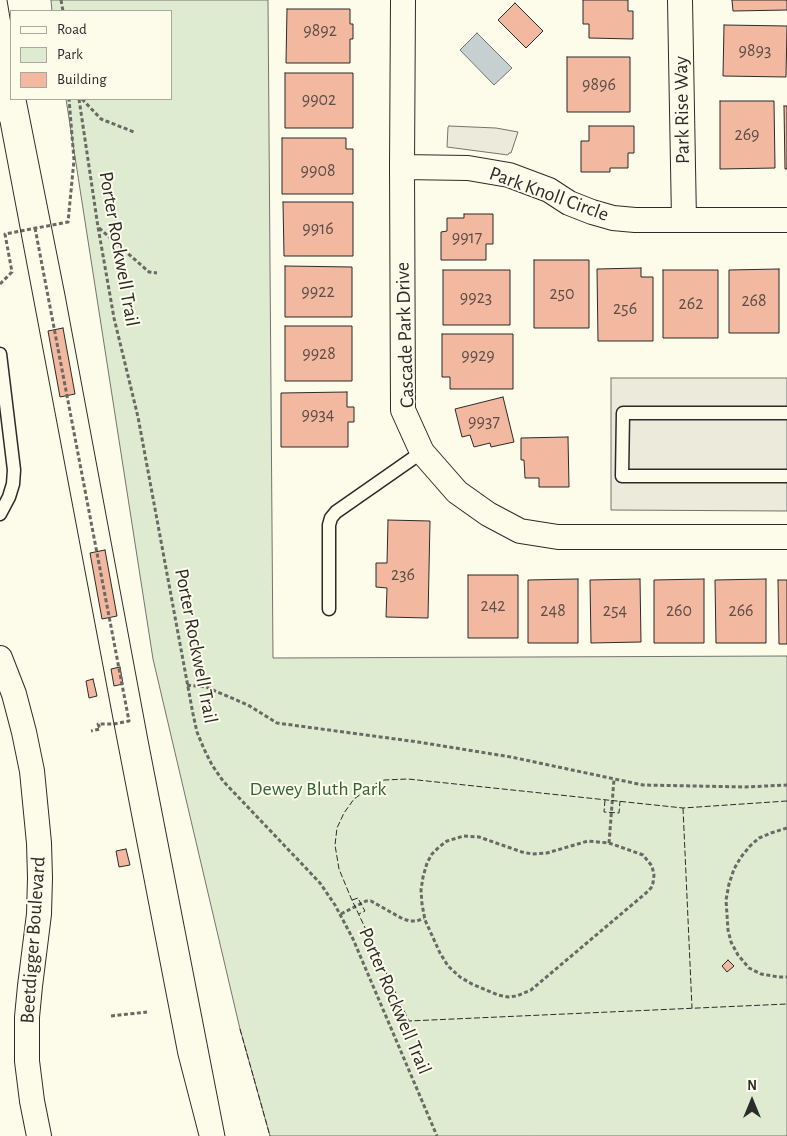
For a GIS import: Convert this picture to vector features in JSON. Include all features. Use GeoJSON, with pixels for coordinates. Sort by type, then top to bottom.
{"type":"FeatureCollection","features":[{"type":"Feature","properties":{"kind":"street","name":"Cascade Park Drive"},"geometry":{"type":"LineString","coordinates":[[403,0],[403,410],[422,452],[456,492],[488,514],[520,531],[558,537],[787,537]]}},
{"type":"Feature","properties":{"kind":"street","name":"Park Rise Way"},"geometry":{"type":"LineString","coordinates":[[680,0],[684,220]]}},
{"type":"Feature","properties":{"kind":"street","name":"Park Knoll Circle"},"geometry":{"type":"LineString","coordinates":[[402,167],[468,168],[509,175],[549,190],[569,203],[613,218],[634,220],[787,220]]}},
{"type":"Feature","properties":{"kind":"street","name":"Beetdigger Boulevard"},"geometry":{"type":"LineString","coordinates":[[0,658],[14,694],[24,732],[32,770],[39,843],[39,914],[30,986],[28,1062],[32,1101],[39,1136]]}},
{"type":"Feature","properties":{"kind":"lane"},"geometry":{"type":"LineString","coordinates":[[0,354],[14,470],[13,484],[9,497],[0,514]]}},
{"type":"Feature","properties":{"kind":"lane"},"geometry":{"type":"LineString","coordinates":[[787,413],[623,413],[622,476],[787,476]]}},
{"type":"Feature","properties":{"kind":"lane"},"geometry":{"type":"LineString","coordinates":[[329,608],[329,525],[331,518],[336,512],[422,452]]}},
{"type":"Feature","properties":{"kind":"path"},"geometry":{"type":"LineString","coordinates":[[0,284],[12,272],[5,234],[68,222],[74,160],[69,100]]}},
{"type":"Feature","properties":{"kind":"path","name":"Porter Rockwell Trail"},"geometry":{"type":"LineString","coordinates":[[81,100],[98,227],[114,318],[140,426],[197,732],[212,765],[223,781],[320,883],[341,914],[437,1136]]}},
{"type":"Feature","properties":{"kind":"path"},"geometry":{"type":"LineString","coordinates":[[82,100],[101,119],[134,132]]}},
{"type":"Feature","properties":{"kind":"path"},"geometry":{"type":"LineString","coordinates":[[98,227],[149,272],[157,272]]}},
{"type":"Feature","properties":{"kind":"path"},"geometry":{"type":"LineString","coordinates":[[35,228],[129,720],[114,724],[98,724],[100,729],[91,731]]}},
{"type":"Feature","properties":{"kind":"path"},"geometry":{"type":"LineString","coordinates":[[187,685],[206,687],[248,705],[276,723],[418,742],[511,757],[643,785],[745,788],[787,785]]}},
{"type":"Feature","properties":{"kind":"path"},"geometry":{"type":"LineString","coordinates":[[609,843],[614,779]]}},
{"type":"Feature","properties":{"kind":"path"},"geometry":{"type":"LineString","coordinates":[[787,828],[771,832],[759,838],[750,846],[734,869],[726,900],[728,930],[731,942],[738,955],[749,968],[761,974],[787,977]]}},
{"type":"Feature","properties":{"kind":"path"},"geometry":{"type":"LineString","coordinates":[[470,836],[532,854],[547,853],[588,841],[609,843],[643,855],[649,861],[654,870],[651,888],[531,990],[517,996],[498,995],[472,984],[460,977],[448,966],[424,918],[422,904],[422,877],[432,854],[439,847],[456,838],[470,836]]}},
{"type":"Feature","properties":{"kind":"path"},"geometry":{"type":"LineString","coordinates":[[341,914],[366,901],[371,901],[403,919],[417,921],[424,918]]}},
{"type":"Feature","properties":{"kind":"path"},"geometry":{"type":"LineString","coordinates":[[110,1016],[147,1012]]}},
{"type":"Feature","properties":{"kind":"green space","name":"Dewey Bluth Park"},"geometry":{"type":"Polygon","coordinates":[[[51,0],[268,0],[273,658],[787,656],[787,1136],[270,1136],[240,1029],[153,659],[66,100],[172,100],[172,10],[52,10],[51,0]]]}},
{"type":"Feature","properties":{"kind":"shaded area"},"geometry":{"type":"Polygon","coordinates":[[[477,33],[512,68],[494,85],[460,50],[477,33]]]}},
{"type":"Feature","properties":{"kind":"shaded area"},"geometry":{"type":"Polygon","coordinates":[[[449,126],[496,128],[518,132],[511,153],[508,155],[447,147],[449,126]]]}},
{"type":"Feature","properties":{"kind":"shaded area"},"geometry":{"type":"Polygon","coordinates":[[[611,378],[787,378],[787,511],[611,510],[611,378]]]}},
{"type":"Feature","properties":{"kind":"building"},"geometry":{"type":"Polygon","coordinates":[[[583,0],[628,0],[628,11],[633,11],[633,39],[589,38],[589,24],[583,24],[583,0]]]}},
{"type":"Feature","properties":{"kind":"building"},"geometry":{"type":"Polygon","coordinates":[[[732,0],[787,0],[787,10],[733,11],[732,0]]]}},
{"type":"Feature","properties":{"kind":"building"},"geometry":{"type":"Polygon","coordinates":[[[515,3],[543,31],[526,48],[498,20],[515,3]]]}},
{"type":"Feature","properties":{"kind":"building"},"geometry":{"type":"Polygon","coordinates":[[[287,9],[350,9],[353,39],[350,39],[350,63],[286,63],[287,9]]]}},
{"type":"Feature","properties":{"kind":"building"},"geometry":{"type":"Polygon","coordinates":[[[724,25],[787,26],[786,77],[723,76],[724,25]]]}},
{"type":"Feature","properties":{"kind":"building"},"geometry":{"type":"Polygon","coordinates":[[[567,57],[630,57],[630,112],[567,112],[567,57]]]}},
{"type":"Feature","properties":{"kind":"building"},"geometry":{"type":"Polygon","coordinates":[[[285,73],[353,73],[353,128],[285,128],[285,73]]]}},
{"type":"Feature","properties":{"kind":"building"},"geometry":{"type":"Polygon","coordinates":[[[720,101],[774,101],[775,168],[720,169],[720,101]]]}},
{"type":"Feature","properties":{"kind":"building"},"geometry":{"type":"Polygon","coordinates":[[[784,106],[787,106],[787,169],[785,169],[784,106]]]}},
{"type":"Feature","properties":{"kind":"building"},"geometry":{"type":"Polygon","coordinates":[[[589,126],[634,126],[634,153],[628,153],[628,168],[610,168],[610,172],[581,172],[581,141],[589,141],[589,126]]]}},
{"type":"Feature","properties":{"kind":"building"},"geometry":{"type":"Polygon","coordinates":[[[282,138],[346,138],[346,149],[353,149],[353,194],[282,194],[282,138]]]}},
{"type":"Feature","properties":{"kind":"building"},"geometry":{"type":"Polygon","coordinates":[[[283,202],[353,202],[353,256],[284,256],[283,202]]]}},
{"type":"Feature","properties":{"kind":"building"},"geometry":{"type":"Polygon","coordinates":[[[464,214],[493,214],[493,244],[486,244],[486,260],[441,260],[441,232],[447,231],[447,218],[464,218],[464,214]]]}},
{"type":"Feature","properties":{"kind":"building"},"geometry":{"type":"Polygon","coordinates":[[[534,260],[589,260],[589,328],[534,328],[534,260]]]}},
{"type":"Feature","properties":{"kind":"building"},"geometry":{"type":"Polygon","coordinates":[[[285,266],[352,267],[352,317],[285,317],[285,266]]]}},
{"type":"Feature","properties":{"kind":"building"},"geometry":{"type":"Polygon","coordinates":[[[641,268],[641,277],[653,277],[653,341],[598,341],[597,269],[641,268]]]}},
{"type":"Feature","properties":{"kind":"building"},"geometry":{"type":"Polygon","coordinates":[[[779,269],[779,333],[729,333],[729,270],[779,269]]]}},
{"type":"Feature","properties":{"kind":"building"},"geometry":{"type":"Polygon","coordinates":[[[443,270],[510,270],[510,325],[443,325],[443,270]]]}},
{"type":"Feature","properties":{"kind":"building"},"geometry":{"type":"Polygon","coordinates":[[[663,270],[718,270],[718,338],[663,338],[663,270]]]}},
{"type":"Feature","properties":{"kind":"building"},"geometry":{"type":"Polygon","coordinates":[[[285,326],[352,326],[352,381],[285,381],[285,326]]]}},
{"type":"Feature","properties":{"kind":"building"},"geometry":{"type":"Polygon","coordinates":[[[63,328],[75,394],[60,397],[48,331],[63,328]]]}},
{"type":"Feature","properties":{"kind":"building"},"geometry":{"type":"Polygon","coordinates":[[[442,334],[513,334],[513,389],[450,389],[450,377],[442,377],[442,334]]]}},
{"type":"Feature","properties":{"kind":"building"},"geometry":{"type":"Polygon","coordinates":[[[347,392],[347,407],[354,407],[354,422],[348,422],[348,447],[281,447],[281,393],[347,392]]]}},
{"type":"Feature","properties":{"kind":"building"},"geometry":{"type":"Polygon","coordinates":[[[503,397],[514,442],[491,447],[490,443],[474,447],[470,435],[462,437],[455,409],[503,397]]]}},
{"type":"Feature","properties":{"kind":"building"},"geometry":{"type":"Polygon","coordinates":[[[568,437],[569,487],[539,487],[539,478],[525,478],[524,460],[521,460],[521,438],[568,437]]]}},
{"type":"Feature","properties":{"kind":"building"},"geometry":{"type":"Polygon","coordinates":[[[388,520],[430,521],[428,618],[386,617],[387,588],[376,587],[376,563],[387,563],[388,520]]]}},
{"type":"Feature","properties":{"kind":"building"},"geometry":{"type":"Polygon","coordinates":[[[105,550],[117,616],[102,619],[90,553],[105,550]]]}},
{"type":"Feature","properties":{"kind":"building"},"geometry":{"type":"Polygon","coordinates":[[[468,575],[518,575],[518,638],[468,638],[468,575]]]}},
{"type":"Feature","properties":{"kind":"building"},"geometry":{"type":"Polygon","coordinates":[[[578,579],[578,643],[528,643],[528,580],[578,579]]]}},
{"type":"Feature","properties":{"kind":"building"},"geometry":{"type":"Polygon","coordinates":[[[640,579],[641,642],[591,643],[590,580],[640,579]]]}},
{"type":"Feature","properties":{"kind":"building"},"geometry":{"type":"Polygon","coordinates":[[[704,579],[704,643],[654,643],[654,580],[704,579]]]}},
{"type":"Feature","properties":{"kind":"building"},"geometry":{"type":"Polygon","coordinates":[[[766,579],[766,643],[716,643],[715,580],[766,579]]]}},
{"type":"Feature","properties":{"kind":"building"},"geometry":{"type":"Polygon","coordinates":[[[778,580],[787,580],[787,644],[779,644],[778,580]]]}},
{"type":"Feature","properties":{"kind":"building"},"geometry":{"type":"Polygon","coordinates":[[[120,667],[123,684],[114,686],[111,669],[120,667]]]}},
{"type":"Feature","properties":{"kind":"building"},"geometry":{"type":"Polygon","coordinates":[[[93,679],[97,696],[89,698],[86,681],[93,679]]]}},
{"type":"Feature","properties":{"kind":"building"},"geometry":{"type":"Polygon","coordinates":[[[126,849],[130,865],[119,867],[116,851],[126,849]]]}},
{"type":"Feature","properties":{"kind":"building"},"geometry":{"type":"Polygon","coordinates":[[[728,960],[734,966],[727,972],[722,966],[728,960]]]}},
{"type":"Feature","properties":{"kind":"tram line"},"geometry":{"type":"LineString","coordinates":[[7,0],[10,18]]}},
{"type":"Feature","properties":{"kind":"tram line"},"geometry":{"type":"LineString","coordinates":[[26,100],[225,1136]]}},
{"type":"Feature","properties":{"kind":"tram line"},"geometry":{"type":"LineString","coordinates":[[0,122],[178,1055],[199,1136]]}},
{"type":"Feature","properties":{"kind":"fence"},"geometry":{"type":"LineString","coordinates":[[787,801],[683,808],[408,779],[384,780],[354,799],[344,813],[337,828],[335,845],[339,869],[351,898],[409,1021],[787,1004]]}},
{"type":"Feature","properties":{"kind":"fence"},"geometry":{"type":"LineString","coordinates":[[605,800],[604,812],[619,813],[620,801]]}},
{"type":"Feature","properties":{"kind":"fence"},"geometry":{"type":"LineString","coordinates":[[683,808],[692,1008]]}},
{"type":"Feature","properties":{"kind":"fence"},"geometry":{"type":"LineString","coordinates":[[352,900],[358,898],[365,911],[359,914]]}},
{"type":"Feature","properties":{"kind":"fence"},"geometry":{"type":"LineString","coordinates":[[240,1029],[270,1136]]}}]}
